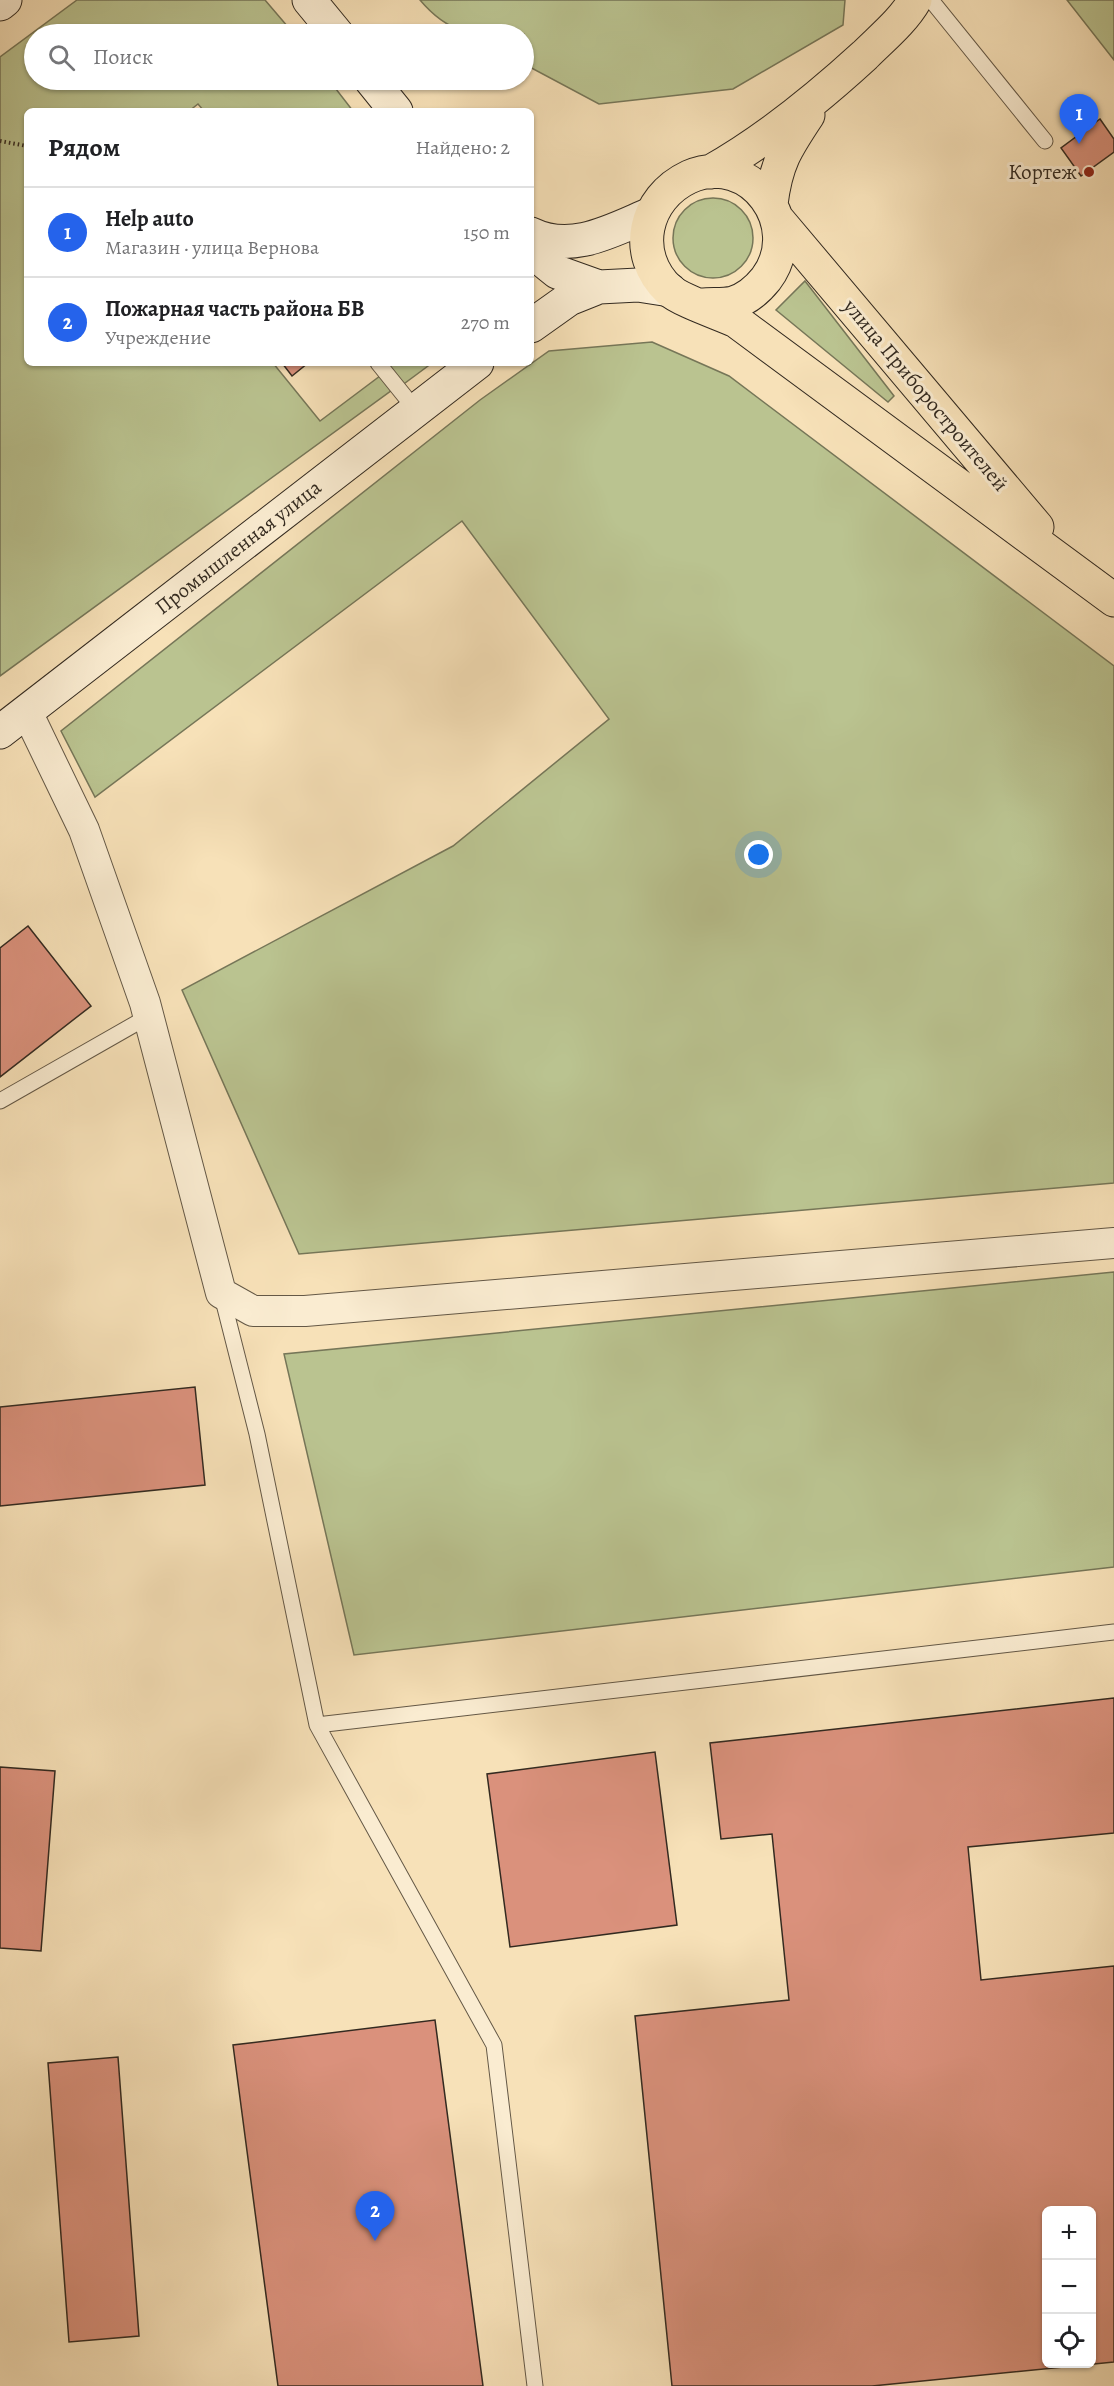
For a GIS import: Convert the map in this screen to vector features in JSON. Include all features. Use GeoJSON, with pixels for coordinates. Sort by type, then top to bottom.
{"type":"FeatureCollection","features":[{"type":"Feature","properties":{"kind":"main road"},"geometry":{"type":"LineString","coordinates":[[710,172],[743,153],[823,93],[880,40],[909,10],[915,0]]}},
{"type":"Feature","properties":{"kind":"main road"},"geometry":{"type":"LineString","coordinates":[[775,212],[752,184],[733,175],[710,172],[697,174],[675,184],[661,197],[651,214],[646,237],[652,266],[670,290],[702,305],[734,303],[756,291],[775,267],[781,239],[775,212],[775,173],[786,148],[823,93]]}},
{"type":"Feature","properties":{"kind":"main road","name":"улица Приборостроителей"},"geometry":{"type":"LineString","coordinates":[[775,212],[1074,570]]}},
{"type":"Feature","properties":{"kind":"main road","name":"улица Приборостроителей"},"geometry":{"type":"LineString","coordinates":[[702,305],[736,321],[1114,600]]}},
{"type":"Feature","properties":{"kind":"street"},"geometry":{"type":"LineString","coordinates":[[0,4],[5,0]]}},
{"type":"Feature","properties":{"kind":"street"},"geometry":{"type":"LineString","coordinates":[[309,0],[328,24]]}},
{"type":"Feature","properties":{"kind":"street"},"geometry":{"type":"LineString","coordinates":[[378,90],[390,108]]}},
{"type":"Feature","properties":{"kind":"street"},"geometry":{"type":"LineString","coordinates":[[534,235],[557,242],[589,240],[651,214]]}},
{"type":"Feature","properties":{"kind":"street"},"geometry":{"type":"LineString","coordinates":[[534,253],[557,272],[599,287]]}},
{"type":"Feature","properties":{"kind":"street"},"geometry":{"type":"LineString","coordinates":[[534,324],[569,299],[599,287],[638,285],[670,290]]}},
{"type":"Feature","properties":{"kind":"street","name":"Промышленная улица"},"geometry":{"type":"LineString","coordinates":[[0,732],[473,366]]}},
{"type":"Feature","properties":{"kind":"street"},"geometry":{"type":"LineString","coordinates":[[27,712],[84,830],[149,1016],[221,1293],[254,1311],[305,1311],[1114,1243]]}},
{"type":"Feature","properties":{"kind":"lane"},"geometry":{"type":"LineString","coordinates":[[931,0],[1045,141]]}},
{"type":"Feature","properties":{"kind":"lane"},"geometry":{"type":"LineString","coordinates":[[380,366],[415,409]]}},
{"type":"Feature","properties":{"kind":"lane"},"geometry":{"type":"LineString","coordinates":[[0,1101],[149,1016]]}},
{"type":"Feature","properties":{"kind":"lane"},"geometry":{"type":"LineString","coordinates":[[221,1293],[257,1434],[317,1725],[494,2045],[536,2386]]}},
{"type":"Feature","properties":{"kind":"lane"},"geometry":{"type":"LineString","coordinates":[[317,1725],[1114,1632]]}},
{"type":"Feature","properties":{"kind":"path"},"geometry":{"type":"LineString","coordinates":[[0,141],[24,145]]}},
{"type":"Feature","properties":{"kind":"green space"},"geometry":{"type":"Polygon","coordinates":[[[77,0],[265,0],[285,24],[45,24],[77,0]]]}},
{"type":"Feature","properties":{"kind":"green space"},"geometry":{"type":"Polygon","coordinates":[[[420,0],[845,0],[843,25],[733,89],[599,104],[534,69],[534,24],[448,24],[432,13],[420,0]]]}},
{"type":"Feature","properties":{"kind":"green space"},"geometry":{"type":"Polygon","coordinates":[[[1067,0],[1114,0],[1114,60],[1067,0]]]}},
{"type":"Feature","properties":{"kind":"green space"},"geometry":{"type":"Polygon","coordinates":[[[24,39],[24,90],[337,90],[351,108],[201,108],[198,104],[193,108],[24,108],[24,366],[275,366],[320,421],[380,376],[392,390],[0,676],[0,57],[24,39]]]}},
{"type":"Feature","properties":{"kind":"green space"},"geometry":{"type":"Polygon","coordinates":[[[713,198],[728,201],[741,210],[750,223],[753,238],[750,253],[741,266],[728,275],[713,278],[698,275],[685,266],[676,253],[673,238],[676,223],[685,210],[698,201],[713,198]]]}},
{"type":"Feature","properties":{"kind":"green space"},"geometry":{"type":"Polygon","coordinates":[[[805,281],[894,396],[888,402],[776,310],[805,281]]]}},
{"type":"Feature","properties":{"kind":"green space"},"geometry":{"type":"Polygon","coordinates":[[[652,342],[729,376],[1114,666],[1114,1183],[299,1254],[182,990],[453,846],[609,719],[462,521],[95,797],[61,731],[480,400],[528,366],[534,366],[534,362],[549,351],[652,342]]]}},
{"type":"Feature","properties":{"kind":"green space"},"geometry":{"type":"Polygon","coordinates":[[[385,366],[428,366],[401,386],[385,366]]]}},
{"type":"Feature","properties":{"kind":"green space"},"geometry":{"type":"Polygon","coordinates":[[[1114,1272],[1114,1567],[354,1655],[284,1354],[1114,1272]]]}},
{"type":"Feature","properties":{"kind":"building"},"geometry":{"type":"Polygon","coordinates":[[[1100,119],[1114,139],[1114,152],[1081,176],[1061,148],[1100,119]]]}},
{"type":"Feature","properties":{"kind":"building"},"geometry":{"type":"Polygon","coordinates":[[[284,366],[304,366],[292,376],[284,366]]]}},
{"type":"Feature","properties":{"kind":"building"},"geometry":{"type":"Polygon","coordinates":[[[28,926],[91,1006],[0,1077],[0,948],[28,926]]]}},
{"type":"Feature","properties":{"kind":"building"},"geometry":{"type":"Polygon","coordinates":[[[195,1387],[205,1485],[0,1506],[0,1407],[195,1387]]]}},
{"type":"Feature","properties":{"kind":"building"},"geometry":{"type":"Polygon","coordinates":[[[1114,1698],[1114,1833],[968,1847],[981,1980],[1114,1966],[1114,2362],[1096,2364],[1096,2206],[1042,2206],[1042,2368],[1054,2368],[872,2386],[672,2386],[635,2016],[789,2000],[772,1834],[721,1839],[710,1743],[1114,1698]]]}},
{"type":"Feature","properties":{"kind":"building"},"geometry":{"type":"Polygon","coordinates":[[[655,1752],[677,1925],[510,1947],[487,1774],[655,1752]]]}},
{"type":"Feature","properties":{"kind":"building"},"geometry":{"type":"Polygon","coordinates":[[[0,1767],[55,1771],[41,1951],[0,1948],[0,1767]]]}},
{"type":"Feature","properties":{"kind":"building"},"geometry":{"type":"Polygon","coordinates":[[[435,2020],[483,2386],[278,2386],[233,2045],[435,2020]]]}},
{"type":"Feature","properties":{"kind":"building"},"geometry":{"type":"Polygon","coordinates":[[[118,2057],[139,2336],[69,2342],[48,2063],[118,2057]]]}},
{"type":"Feature","properties":{"kind":"place","name":"Help auto"},"geometry":{"type":"Point","coordinates":[1079,144]}},
{"type":"Feature","properties":{"kind":"place","name":"Кортеж"},"geometry":{"type":"Point","coordinates":[1089,172]}},
{"type":"Feature","properties":{"kind":"place","name":"Пожарная часть района БВ"},"geometry":{"type":"Point","coordinates":[375,2241]}}]}
